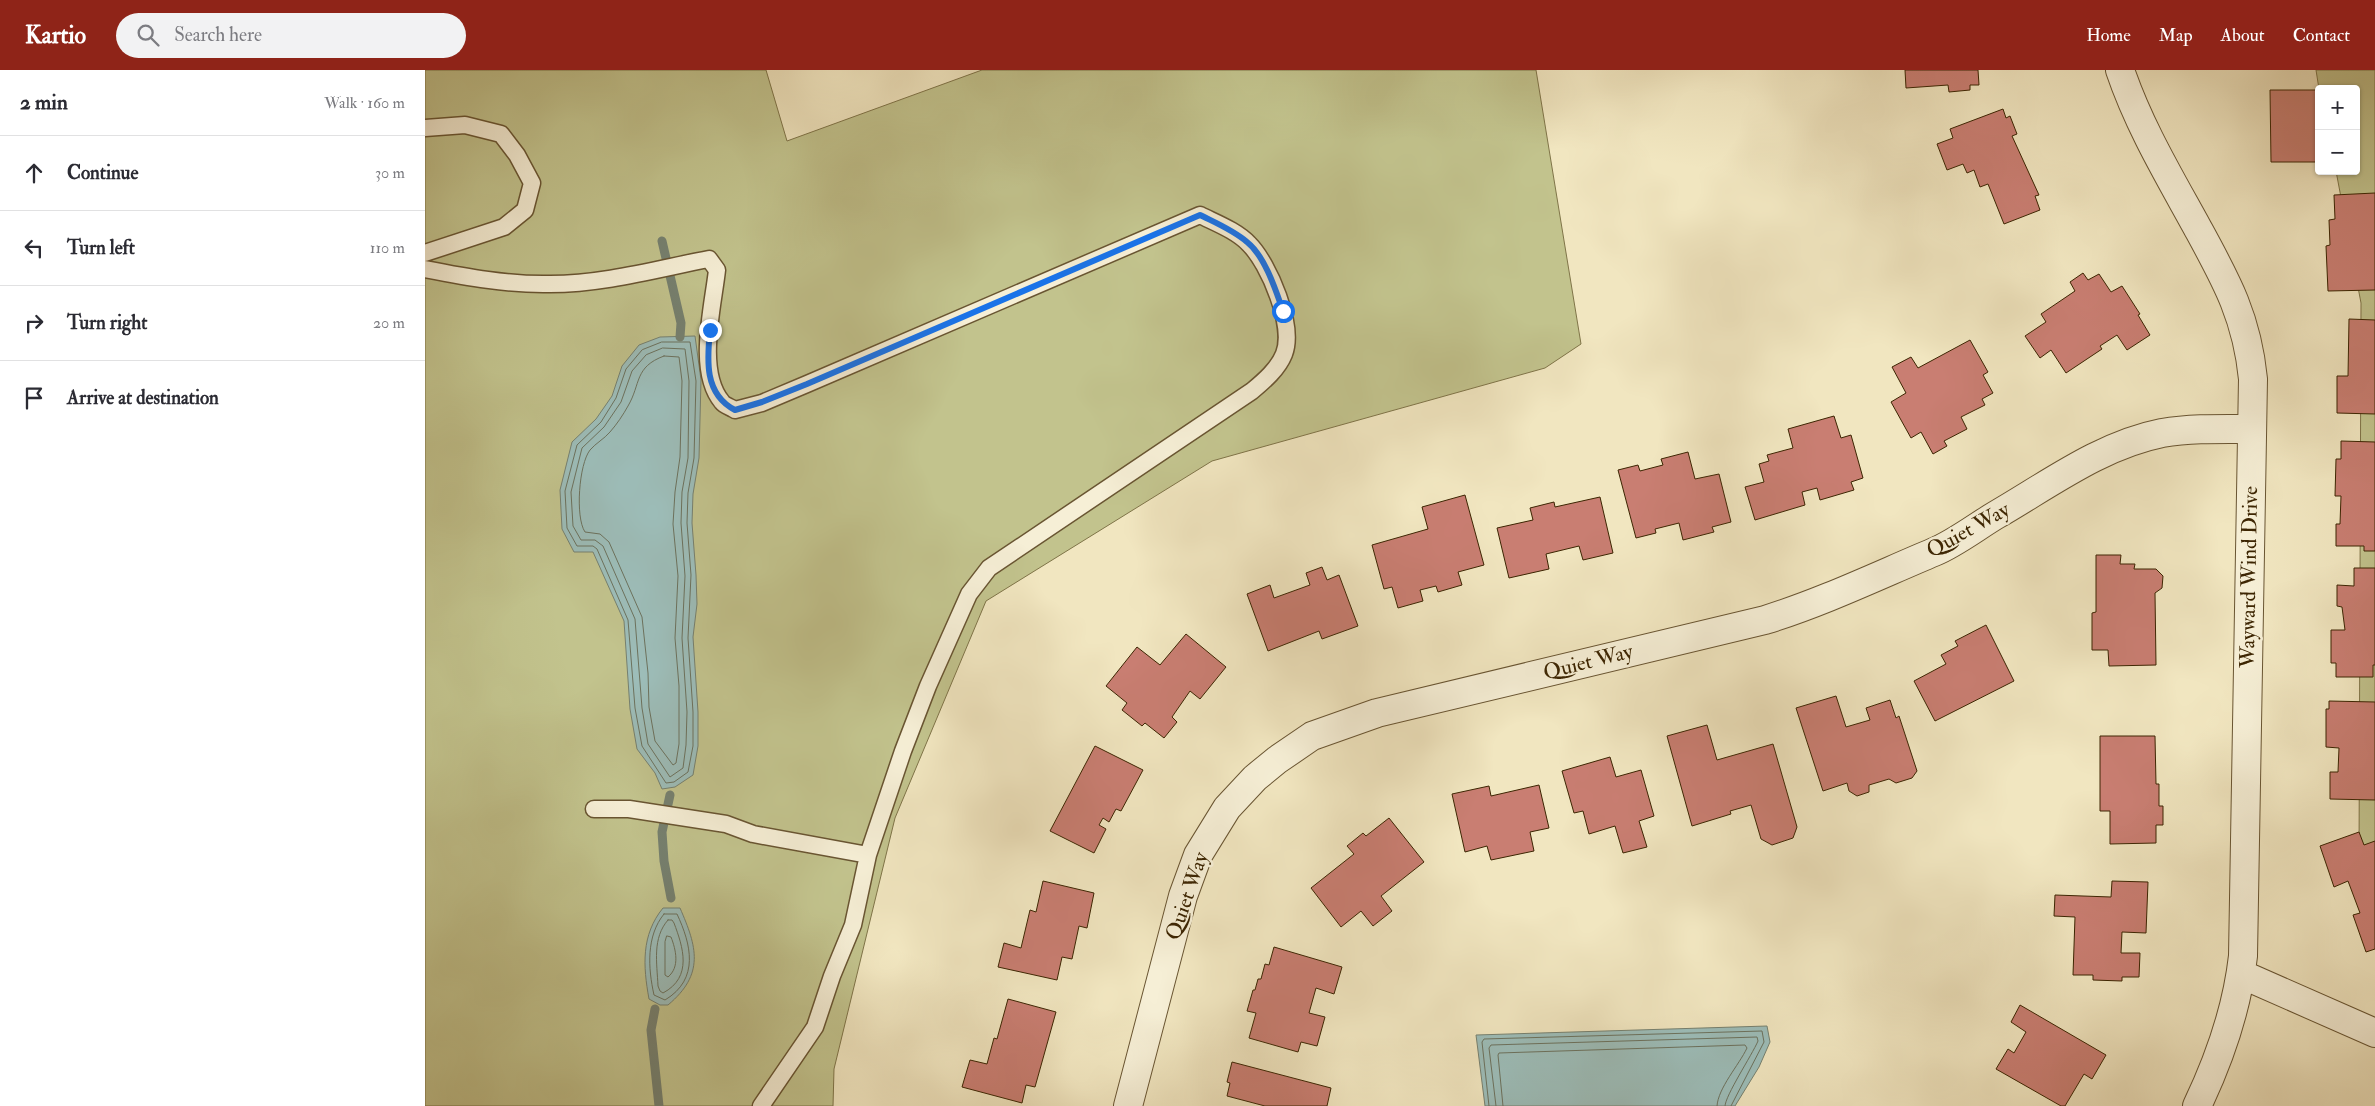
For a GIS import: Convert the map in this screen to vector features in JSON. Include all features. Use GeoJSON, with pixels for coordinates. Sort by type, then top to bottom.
{"type":"FeatureCollection","features":[{"type":"Feature","properties":{"kind":"street","name":"Wayward Wind Drive"},"geometry":{"type":"LineString","coordinates":[[2120,70],[2138,117],[2221,269],[2239,308],[2251,364],[2253,429],[2244,938],[2241,974],[2227,1033],[2197,1106]]}},
{"type":"Feature","properties":{"kind":"street","name":"Quiet Way"},"geometry":{"type":"LineString","coordinates":[[1128,1106],[1183,896],[1198,855],[1219,820],[1236,798],[1266,769],[1312,736],[1377,713],[1765,620],[1805,607],[1934,552],[2081,465],[2120,446],[2161,434],[2204,428],[2253,429]]}},
{"type":"Feature","properties":{"kind":"street"},"geometry":{"type":"LineString","coordinates":[[2241,974],[2375,1033]]}},
{"type":"Feature","properties":{"kind":"lane"},"geometry":{"type":"LineString","coordinates":[[425,128],[465,125],[501,134],[517,155],[532,183],[525,210],[504,227],[425,253]]}},
{"type":"Feature","properties":{"kind":"lane"},"geometry":{"type":"LineString","coordinates":[[425,270],[521,283],[551,284],[591,282],[709,259],[717,270],[707,360],[712,386],[723,403],[735,410],[762,402],[807,384],[1200,215],[1226,228],[1249,243],[1274,284],[1283,311],[1285,353],[1265,381],[1252,392],[989,568],[969,594],[928,686],[906,742],[868,855],[853,925],[831,976],[815,1027],[761,1106]]}},
{"type":"Feature","properties":{"kind":"lane"},"geometry":{"type":"LineString","coordinates":[[594,809],[617,808],[726,824],[753,834],[868,855]]}},
{"type":"Feature","properties":{"kind":"green space"},"geometry":{"type":"Polygon","coordinates":[[[425,70],[766,70],[787,141],[982,70],[1536,70],[1581,344],[1545,368],[1212,461],[986,601],[895,818],[834,1069],[833,1106],[425,1106],[425,70]]]}},
{"type":"Feature","properties":{"kind":"green space"},"geometry":{"type":"Polygon","coordinates":[[[2316,70],[2375,70],[2375,862],[2359,860],[2361,303],[2337,175],[2360,175],[2360,85],[2318,85],[2316,70]]]}},
{"type":"Feature","properties":{"kind":"water"},"geometry":{"type":"Polygon","coordinates":[[[695,336],[701,380],[699,458],[693,494],[692,523],[697,604],[693,637],[698,712],[698,746],[693,775],[675,787],[662,789],[655,773],[637,749],[630,709],[624,621],[593,552],[574,552],[562,529],[560,490],[572,442],[596,419],[612,396],[622,366],[639,345],[660,337],[695,336]]]}},
{"type":"Feature","properties":{"kind":"water"},"geometry":{"type":"Polygon","coordinates":[[[663,908],[680,908],[691,935],[694,960],[693,971],[688,982],[680,994],[668,1005],[660,1005],[649,999],[645,963],[647,940],[656,918],[663,908]]]}},
{"type":"Feature","properties":{"kind":"water"},"geometry":{"type":"Polygon","coordinates":[[[1767,1026],[1770,1042],[1759,1067],[1735,1106],[1485,1106],[1476,1035],[1767,1026]]]}},
{"type":"Feature","properties":{"kind":"building"},"geometry":{"type":"Polygon","coordinates":[[[1905,70],[1978,70],[1979,85],[1970,85],[1970,90],[1949,92],[1948,85],[1906,88],[1905,70]]]}},
{"type":"Feature","properties":{"kind":"building"},"geometry":{"type":"Polygon","coordinates":[[[2270,90],[2315,90],[2315,162],[2271,162],[2270,90]]]}},
{"type":"Feature","properties":{"kind":"building"},"geometry":{"type":"Polygon","coordinates":[[[2003,109],[2006,118],[2010,116],[2017,134],[2012,136],[2039,195],[2035,196],[2040,210],[2004,224],[1988,184],[1980,187],[1974,170],[1967,173],[1963,164],[1947,170],[1937,144],[1953,138],[1950,129],[2003,109]]]}},
{"type":"Feature","properties":{"kind":"building"},"geometry":{"type":"Polygon","coordinates":[[[2375,193],[2375,290],[2328,291],[2326,246],[2330,245],[2329,220],[2335,219],[2334,195],[2375,193]]]}},
{"type":"Feature","properties":{"kind":"building"},"geometry":{"type":"Polygon","coordinates":[[[2083,273],[2088,280],[2099,274],[2111,292],[2122,286],[2140,314],[2138,315],[2150,335],[2127,350],[2117,335],[2100,346],[2102,349],[2066,373],[2051,350],[2040,358],[2025,336],[2046,322],[2041,314],[2075,291],[2070,282],[2083,273]]]}},
{"type":"Feature","properties":{"kind":"building"},"geometry":{"type":"Polygon","coordinates":[[[2349,319],[2375,320],[2375,414],[2337,413],[2337,376],[2348,376],[2349,319]]]}},
{"type":"Feature","properties":{"kind":"building"},"geometry":{"type":"Polygon","coordinates":[[[1970,340],[1988,372],[1983,375],[1993,393],[1982,399],[1985,405],[1961,417],[1967,429],[1944,441],[1947,446],[1933,454],[1921,432],[1911,438],[1891,402],[1906,393],[1892,367],[1911,357],[1918,368],[1970,340]]]}},
{"type":"Feature","properties":{"kind":"building"},"geometry":{"type":"Polygon","coordinates":[[[1834,416],[1841,438],[1851,435],[1863,478],[1851,482],[1854,490],[1820,500],[1817,488],[1802,492],[1805,505],[1755,520],[1745,487],[1764,482],[1759,464],[1769,461],[1767,455],[1793,448],[1788,429],[1834,416]]]}},
{"type":"Feature","properties":{"kind":"building"},"geometry":{"type":"Polygon","coordinates":[[[2341,441],[2375,442],[2375,551],[2364,551],[2364,546],[2336,546],[2336,524],[2340,524],[2341,496],[2335,496],[2336,459],[2341,459],[2341,441]]]}},
{"type":"Feature","properties":{"kind":"building"},"geometry":{"type":"Polygon","coordinates":[[[1688,452],[1695,479],[1719,474],[1731,522],[1712,527],[1714,532],[1683,540],[1679,523],[1655,529],[1656,533],[1636,538],[1618,470],[1638,465],[1640,471],[1663,465],[1661,459],[1688,452]]]}},
{"type":"Feature","properties":{"kind":"building"},"geometry":{"type":"Polygon","coordinates":[[[1465,495],[1484,565],[1458,572],[1462,585],[1438,592],[1436,586],[1420,590],[1423,601],[1398,608],[1392,587],[1384,589],[1372,545],[1428,529],[1422,507],[1465,495]]]}},
{"type":"Feature","properties":{"kind":"building"},"geometry":{"type":"Polygon","coordinates":[[[1600,497],[1613,553],[1583,560],[1579,546],[1546,554],[1549,569],[1509,578],[1497,528],[1533,520],[1530,508],[1554,502],[1555,507],[1600,497]]]}},
{"type":"Feature","properties":{"kind":"building"},"geometry":{"type":"Polygon","coordinates":[[[2096,555],[2121,555],[2120,564],[2135,564],[2134,569],[2156,569],[2163,576],[2162,588],[2155,593],[2156,665],[2109,666],[2108,650],[2092,650],[2092,613],[2096,612],[2096,555]]]}},
{"type":"Feature","properties":{"kind":"building"},"geometry":{"type":"Polygon","coordinates":[[[1322,567],[1327,580],[1339,575],[1358,626],[1322,639],[1319,631],[1268,651],[1247,594],[1270,585],[1274,598],[1310,585],[1306,573],[1322,567]]]}},
{"type":"Feature","properties":{"kind":"building"},"geometry":{"type":"Polygon","coordinates":[[[2354,568],[2375,568],[2375,665],[2373,665],[2373,677],[2336,677],[2336,663],[2331,663],[2331,630],[2345,630],[2342,607],[2337,606],[2337,585],[2354,586],[2354,568]]]}},
{"type":"Feature","properties":{"kind":"building"},"geometry":{"type":"Polygon","coordinates":[[[1986,625],[2014,681],[1935,721],[1914,681],[1946,664],[1941,655],[1958,646],[1955,641],[1986,625]]]}},
{"type":"Feature","properties":{"kind":"building"},"geometry":{"type":"Polygon","coordinates":[[[1186,634],[1226,667],[1200,699],[1190,691],[1172,717],[1177,722],[1164,738],[1145,723],[1142,726],[1122,710],[1127,703],[1106,686],[1137,647],[1160,665],[1186,634]]]}},
{"type":"Feature","properties":{"kind":"building"},"geometry":{"type":"Polygon","coordinates":[[[1836,696],[1846,727],[1870,720],[1866,708],[1890,700],[1896,718],[1899,716],[1917,771],[1912,778],[1896,783],[1889,779],[1869,785],[1869,792],[1857,796],[1849,791],[1847,783],[1823,791],[1796,708],[1836,696]]]}},
{"type":"Feature","properties":{"kind":"building"},"geometry":{"type":"Polygon","coordinates":[[[2329,701],[2375,702],[2375,800],[2330,799],[2330,772],[2338,772],[2339,748],[2326,747],[2326,709],[2329,709],[2329,701]]]}},
{"type":"Feature","properties":{"kind":"building"},"geometry":{"type":"Polygon","coordinates":[[[1707,725],[1717,760],[1773,744],[1797,827],[1793,838],[1772,845],[1761,839],[1751,805],[1730,811],[1731,814],[1692,826],[1667,736],[1707,725]]]}},
{"type":"Feature","properties":{"kind":"building"},"geometry":{"type":"Polygon","coordinates":[[[2100,736],[2155,736],[2156,784],[2159,784],[2159,806],[2163,806],[2163,825],[2156,825],[2156,843],[2110,844],[2110,811],[2100,811],[2100,736]]]}},
{"type":"Feature","properties":{"kind":"building"},"geometry":{"type":"Polygon","coordinates":[[[1095,746],[1143,770],[1121,811],[1116,809],[1109,822],[1103,818],[1099,825],[1106,829],[1094,853],[1050,831],[1095,746]]]}},
{"type":"Feature","properties":{"kind":"building"},"geometry":{"type":"Polygon","coordinates":[[[1610,757],[1616,777],[1641,770],[1654,816],[1639,821],[1647,847],[1623,853],[1615,826],[1589,834],[1583,811],[1574,813],[1562,771],[1610,757]]]}},
{"type":"Feature","properties":{"kind":"building"},"geometry":{"type":"Polygon","coordinates":[[[1539,785],[1549,828],[1530,832],[1534,851],[1491,860],[1487,846],[1465,852],[1452,794],[1489,786],[1491,796],[1539,785]]]}},
{"type":"Feature","properties":{"kind":"building"},"geometry":{"type":"Polygon","coordinates":[[[1389,818],[1424,862],[1381,896],[1392,911],[1373,926],[1361,911],[1341,927],[1311,888],[1354,854],[1347,846],[1363,833],[1366,836],[1389,818]]]}},
{"type":"Feature","properties":{"kind":"building"},"geometry":{"type":"Polygon","coordinates":[[[2359,832],[2364,845],[2375,841],[2375,949],[2366,952],[2353,915],[2360,913],[2348,881],[2334,887],[2320,846],[2359,832]]]}},
{"type":"Feature","properties":{"kind":"building"},"geometry":{"type":"Polygon","coordinates":[[[1043,881],[1094,893],[1087,928],[1079,926],[1072,959],[1062,957],[1057,980],[998,967],[1004,943],[1021,948],[1030,910],[1036,912],[1043,881]]]}},
{"type":"Feature","properties":{"kind":"building"},"geometry":{"type":"Polygon","coordinates":[[[2112,881],[2148,882],[2146,933],[2122,932],[2121,953],[2140,953],[2139,977],[2122,977],[2122,981],[2093,980],[2093,975],[2073,975],[2075,917],[2054,916],[2055,895],[2111,897],[2112,881]]]}},
{"type":"Feature","properties":{"kind":"building"},"geometry":{"type":"Polygon","coordinates":[[[1274,947],[1342,967],[1334,994],[1316,988],[1309,1013],[1325,1017],[1317,1046],[1301,1042],[1298,1052],[1249,1038],[1256,1013],[1247,1011],[1253,990],[1255,990],[1258,979],[1261,979],[1265,964],[1269,965],[1274,947]]]}},
{"type":"Feature","properties":{"kind":"building"},"geometry":{"type":"Polygon","coordinates":[[[1008,999],[1056,1012],[1035,1087],[1026,1085],[1022,1103],[962,1087],[970,1060],[987,1064],[994,1038],[997,1039],[1008,999]]]}},
{"type":"Feature","properties":{"kind":"building"},"geometry":{"type":"Polygon","coordinates":[[[2020,1005],[2106,1055],[2092,1079],[2084,1074],[2065,1106],[2061,1106],[1996,1069],[2008,1049],[2014,1053],[2026,1032],[2011,1022],[2020,1005]]]}},
{"type":"Feature","properties":{"kind":"building"},"geometry":{"type":"Polygon","coordinates":[[[1232,1062],[1331,1088],[1327,1106],[1265,1106],[1227,1096],[1230,1083],[1227,1082],[1232,1062]]]}},
{"type":"Feature","properties":{"kind":"waterway"},"geometry":{"type":"LineString","coordinates":[[662,241],[681,323],[680,337]]}},
{"type":"Feature","properties":{"kind":"waterway"},"geometry":{"type":"LineString","coordinates":[[670,795],[662,832],[664,861],[671,898]]}},
{"type":"Feature","properties":{"kind":"waterway"},"geometry":{"type":"LineString","coordinates":[[655,1009],[651,1030],[659,1106]]}},
{"type":"Feature","properties":{"kind":"route"},"geometry":{"type":"LineString","coordinates":[[710,330],[707,360],[712,386],[723,403],[735,410],[762,402],[807,384],[1182,221],[1200,215],[1226,228],[1249,243],[1274,284],[1283,311]]}}]}
